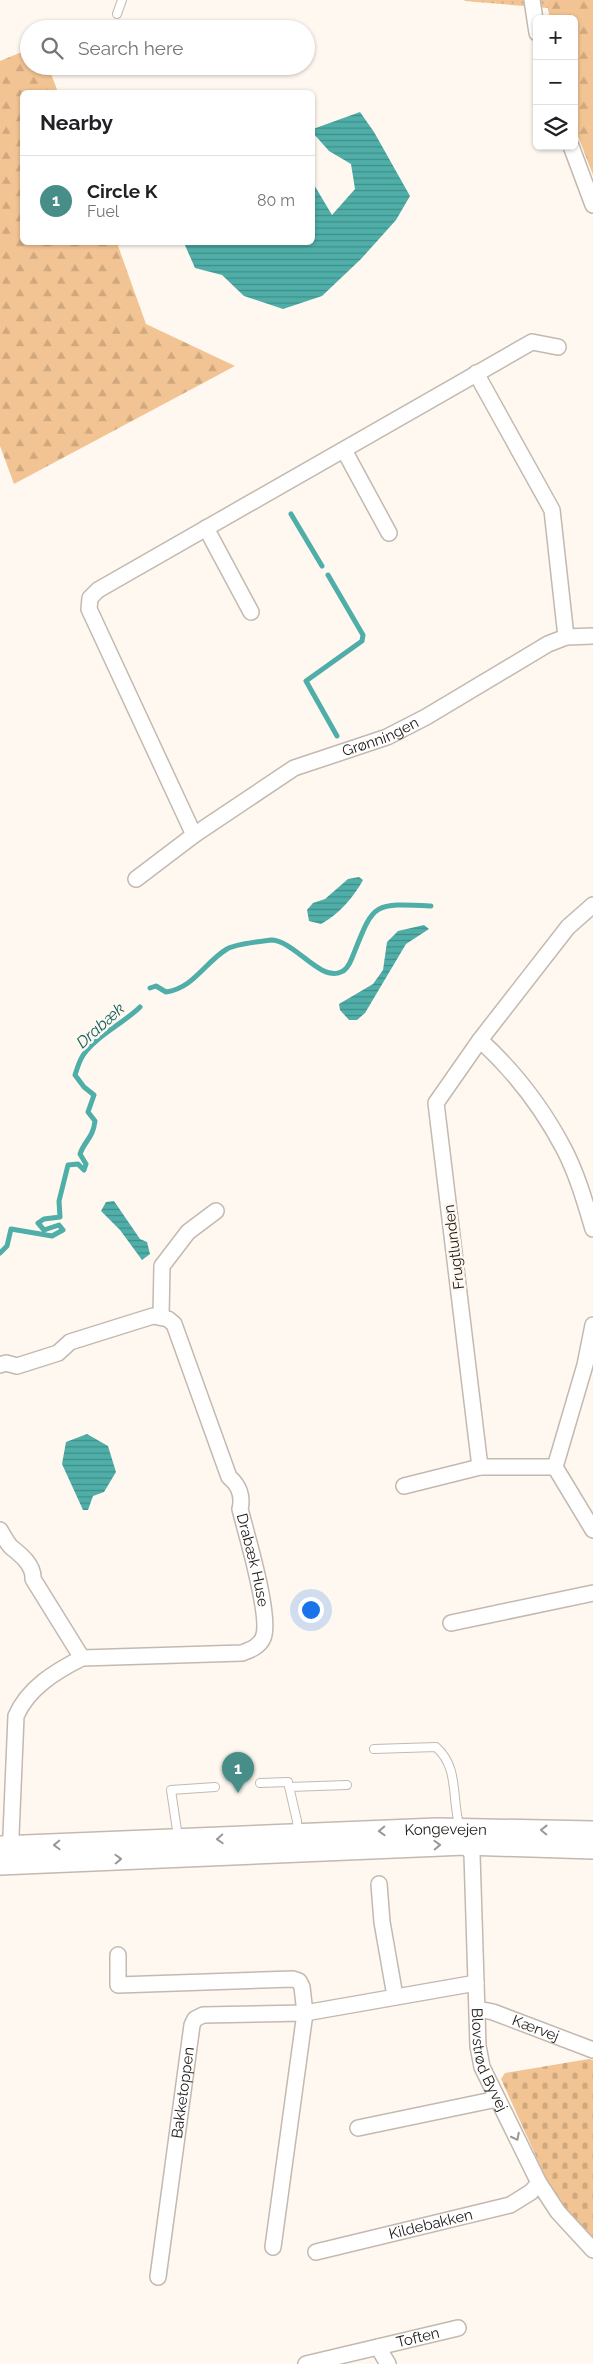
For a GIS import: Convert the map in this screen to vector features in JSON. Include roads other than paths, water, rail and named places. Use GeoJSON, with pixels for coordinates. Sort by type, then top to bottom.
{"type":"FeatureCollection","features":[{"type":"Feature","properties":{"kind":"main road","name":"Kongevejen"},"geometry":{"type":"LineString","coordinates":[[7,1855],[593,1832]]}},
{"type":"Feature","properties":{"kind":"main road","name":"Kongevejen"},"geometry":{"type":"LineString","coordinates":[[462,1836],[593,1848]]}},
{"type":"Feature","properties":{"kind":"street"},"geometry":{"type":"LineString","coordinates":[[532,0],[534,15]]}},
{"type":"Feature","properties":{"kind":"street"},"geometry":{"type":"LineString","coordinates":[[572,150],[593,205]]}},
{"type":"Feature","properties":{"kind":"street"},"geometry":{"type":"LineString","coordinates":[[194,835],[89,609],[90,598],[98,590],[532,342],[558,347]]}},
{"type":"Feature","properties":{"kind":"street"},"geometry":{"type":"LineString","coordinates":[[476,373],[552,510],[566,637]]}},
{"type":"Feature","properties":{"kind":"street"},"geometry":{"type":"LineString","coordinates":[[344,450],[389,533]]}},
{"type":"Feature","properties":{"kind":"street"},"geometry":{"type":"LineString","coordinates":[[206,528],[251,612]]}},
{"type":"Feature","properties":{"kind":"street","name":"Grønningen"},"geometry":{"type":"LineString","coordinates":[[136,879],[194,835],[294,768],[387,737],[426,717],[548,644],[566,637],[593,636]]}},
{"type":"Feature","properties":{"kind":"street","name":"Frugtlunden"},"geometry":{"type":"LineString","coordinates":[[480,1468],[436,1103],[480,1040],[568,927],[593,905]]}},
{"type":"Feature","properties":{"kind":"street"},"geometry":{"type":"LineString","coordinates":[[480,1040],[504,1062],[538,1108],[565,1150],[593,1229]]}},
{"type":"Feature","properties":{"kind":"street"},"geometry":{"type":"LineString","coordinates":[[0,1365],[6,1362],[17,1366],[58,1353],[70,1342],[146,1318],[161,1316],[162,1266],[188,1232],[216,1212]]}},
{"type":"Feature","properties":{"kind":"street","name":"Drabæk Huse"},"geometry":{"type":"LineString","coordinates":[[7,1855],[16,1716],[21,1704],[35,1690],[60,1669],[82,1658],[242,1653],[255,1648],[263,1638],[265,1621],[257,1577],[240,1509],[242,1501],[236,1482],[229,1477],[174,1324],[161,1316]]}},
{"type":"Feature","properties":{"kind":"street"},"geometry":{"type":"LineString","coordinates":[[593,1325],[585,1364],[555,1467],[593,1530]]}},
{"type":"Feature","properties":{"kind":"street"},"geometry":{"type":"LineString","coordinates":[[404,1486],[480,1468],[555,1467]]}},
{"type":"Feature","properties":{"kind":"street"},"geometry":{"type":"LineString","coordinates":[[0,1530],[10,1546],[19,1551],[33,1573],[32,1579],[82,1658]]}},
{"type":"Feature","properties":{"kind":"street"},"geometry":{"type":"LineString","coordinates":[[451,1622],[593,1593]]}},
{"type":"Feature","properties":{"kind":"street","name":"Blovstrød Byvej"},"geometry":{"type":"LineString","coordinates":[[462,1836],[472,1854],[478,2046],[482,2067],[539,2183],[558,2212],[593,2250]]}},
{"type":"Feature","properties":{"kind":"street"},"geometry":{"type":"LineString","coordinates":[[379,1884],[382,1922],[395,1996]]}},
{"type":"Feature","properties":{"kind":"street"},"geometry":{"type":"LineString","coordinates":[[118,1955],[118,1985],[293,1979],[299,1981],[302,1987],[304,2013],[274,2247]]}},
{"type":"Feature","properties":{"kind":"street","name":"Bakketoppen"},"geometry":{"type":"LineString","coordinates":[[158,2277],[192,2025],[195,2019],[203,2015],[304,2013],[476,1983]]}},
{"type":"Feature","properties":{"kind":"street","name":"Kærvej"},"geometry":{"type":"LineString","coordinates":[[478,2010],[493,2012],[593,2050]]}},
{"type":"Feature","properties":{"kind":"street"},"geometry":{"type":"LineString","coordinates":[[358,2128],[497,2099]]}},
{"type":"Feature","properties":{"kind":"street","name":"Kildebakken"},"geometry":{"type":"LineString","coordinates":[[316,2252],[510,2205],[531,2192],[539,2183]]}},
{"type":"Feature","properties":{"kind":"street","name":"Toften"},"geometry":{"type":"LineString","coordinates":[[306,2364],[458,2328]]}},
{"type":"Feature","properties":{"kind":"street","name":"Toften"},"geometry":{"type":"LineString","coordinates":[[378,2347],[388,2364]]}},
{"type":"Feature","properties":{"kind":"lane"},"geometry":{"type":"LineString","coordinates":[[117,14],[122,0]]}},
{"type":"Feature","properties":{"kind":"lane"},"geometry":{"type":"LineString","coordinates":[[374,1749],[436,1747],[447,1757],[453,1778],[456,1816],[462,1836]]}},
{"type":"Feature","properties":{"kind":"lane"},"geometry":{"type":"LineString","coordinates":[[260,1783],[288,1782],[297,1821],[298,1843]]}},
{"type":"Feature","properties":{"kind":"lane"},"geometry":{"type":"LineString","coordinates":[[289,1787],[348,1785]]}},
{"type":"Feature","properties":{"kind":"lane"},"geometry":{"type":"LineString","coordinates":[[179,1849],[171,1790],[214,1787]]}},
{"type":"Feature","properties":{"kind":"water"},"geometry":{"type":"Polygon","coordinates":[[[360,112],[374,132],[410,196],[396,220],[361,259],[322,296],[283,309],[244,296],[222,275],[195,268],[185,245],[315,245],[315,186],[332,215],[355,189],[351,164],[329,151],[315,135],[315,128],[360,112]]]}},
{"type":"Feature","properties":{"kind":"water"},"geometry":{"type":"Polygon","coordinates":[[[359,877],[363,880],[355,893],[340,910],[321,924],[309,921],[307,910],[313,903],[325,899],[348,879],[359,877]]]}},
{"type":"Feature","properties":{"kind":"water"},"geometry":{"type":"Polygon","coordinates":[[[424,925],[429,929],[406,944],[365,1013],[357,1020],[349,1020],[340,1010],[339,1004],[373,984],[383,970],[387,942],[398,931],[424,925]]]}},
{"type":"Feature","properties":{"kind":"water"},"geometry":{"type":"Polygon","coordinates":[[[114,1201],[140,1239],[147,1242],[150,1254],[142,1260],[120,1230],[101,1211],[106,1202],[114,1201]]]}},
{"type":"Feature","properties":{"kind":"water"},"geometry":{"type":"Polygon","coordinates":[[[87,1434],[108,1446],[116,1472],[104,1492],[93,1496],[88,1510],[83,1510],[62,1464],[66,1442],[87,1434]]]}},
{"type":"Feature","properties":{"kind":"waterway"},"geometry":{"type":"LineString","coordinates":[[291,514],[322,566]]}},
{"type":"Feature","properties":{"kind":"waterway"},"geometry":{"type":"LineString","coordinates":[[328,575],[363,635],[362,641],[306,681],[337,736]]}},
{"type":"Feature","properties":{"kind":"waterway","name":"Drabæk"},"geometry":{"type":"LineString","coordinates":[[150,988],[156,986],[166,992],[176,990],[192,980],[219,954],[227,949],[271,940],[289,946],[324,971],[341,972],[349,964],[365,926],[377,910],[396,905],[431,906]]}},
{"type":"Feature","properties":{"kind":"waterway","name":"Drabæk"},"geometry":{"type":"LineString","coordinates":[[0,1253],[7,1246],[11,1229],[52,1236],[63,1230],[59,1225],[44,1230],[38,1223],[44,1219],[60,1217],[59,1201],[68,1165],[78,1164],[84,1170],[86,1164],[80,1154],[94,1127],[95,1121],[88,1112],[94,1095],[84,1087],[75,1075],[77,1068],[82,1057],[93,1043],[140,1007]]}},
{"type":"Feature","properties":{"kind":"place","name":"Circle K"},"geometry":{"type":"Point","coordinates":[238,1793]}}]}
